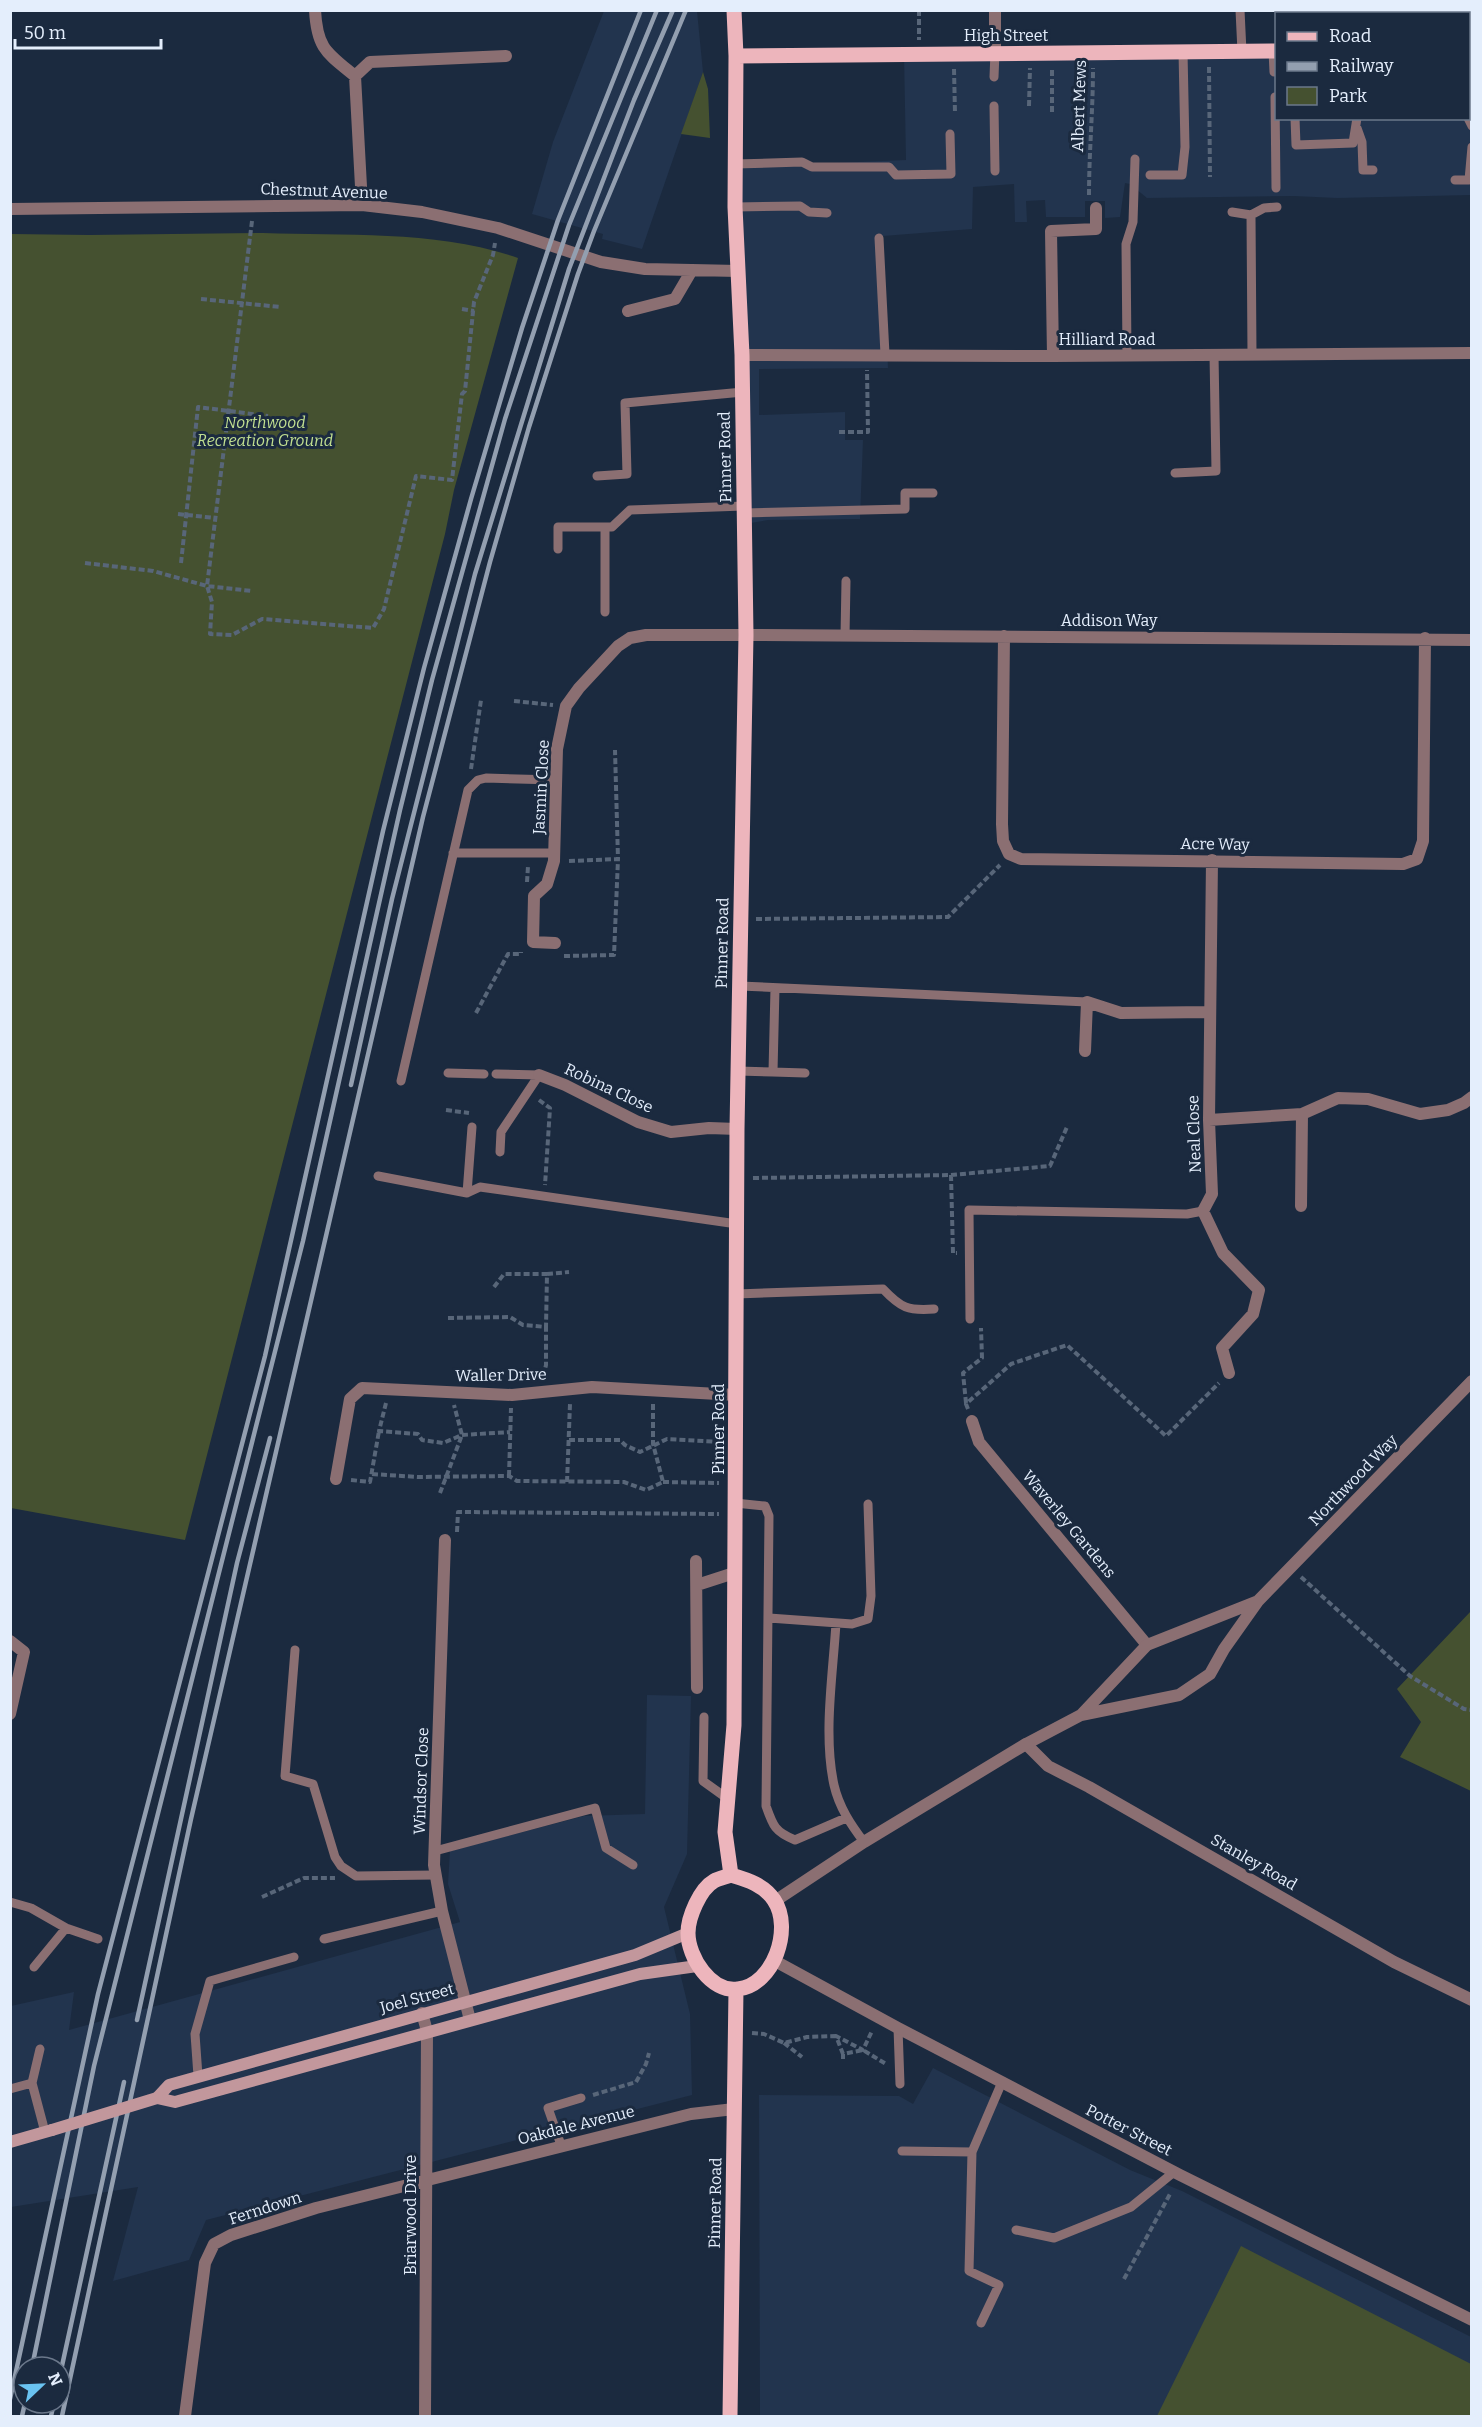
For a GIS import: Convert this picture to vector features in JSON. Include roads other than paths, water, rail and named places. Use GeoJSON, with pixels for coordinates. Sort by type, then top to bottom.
{"type":"FeatureCollection","features":[{"type":"Feature","properties":{"kind":"main road","name":"Pinner Road"},"geometry":{"type":"LineString","coordinates":[[731,1875],[725,1832],[734,1725],[737,1129],[746,635],[742,355],[735,207],[734,10]]}},
{"type":"Feature","properties":{"kind":"main road","name":"High Street"},"geometry":{"type":"LineString","coordinates":[[736,56],[1275,51]]}},
{"type":"Feature","properties":{"kind":"main road"},"geometry":{"type":"LineString","coordinates":[[731,1875],[763,1888],[775,1901],[780,1918],[780,1946],[775,1961],[764,1976],[750,1986],[736,1990],[711,1980],[697,1966],[688,1933],[694,1908],[702,1891],[714,1881],[731,1875]]}},
{"type":"Feature","properties":{"kind":"main road","name":"Joel Street"},"geometry":{"type":"LineString","coordinates":[[10,2142],[157,2098],[170,2085],[198,2076],[635,1955],[688,1933]]}},
{"type":"Feature","properties":{"kind":"main road","name":"Joel Street"},"geometry":{"type":"LineString","coordinates":[[157,2098],[175,2102],[426,2031],[640,1974],[697,1966]]}},
{"type":"Feature","properties":{"kind":"main road","name":"Pinner Road"},"geometry":{"type":"LineString","coordinates":[[730,2416],[736,1990]]}},
{"type":"Feature","properties":{"kind":"street"},"geometry":{"type":"LineString","coordinates":[[315,10],[316,27],[323,50],[355,76],[362,205]]}},
{"type":"Feature","properties":{"kind":"street"},"geometry":{"type":"LineString","coordinates":[[995,10],[995,52]]}},
{"type":"Feature","properties":{"kind":"street"},"geometry":{"type":"LineString","coordinates":[[355,76],[370,62],[506,56]]}},
{"type":"Feature","properties":{"kind":"street","name":"Chestnut Avenue"},"geometry":{"type":"LineString","coordinates":[[10,209],[362,205],[422,212],[498,228],[601,262],[645,269],[738,271]]}},
{"type":"Feature","properties":{"kind":"street"},"geometry":{"type":"LineString","coordinates":[[1053,356],[1051,231],[1096,229],[1096,208]]}},
{"type":"Feature","properties":{"kind":"street"},"geometry":{"type":"LineString","coordinates":[[627,311],[675,299],[692,270]]}},
{"type":"Feature","properties":{"kind":"street","name":"Hilliard Road"},"geometry":{"type":"LineString","coordinates":[[742,355],[1053,356],[1472,353]]}},
{"type":"Feature","properties":{"kind":"street","name":"Jasmin Close"},"geometry":{"type":"LineString","coordinates":[[555,943],[533,942],[534,896],[548,884],[554,857],[557,748],[566,706],[579,688],[618,646],[630,638],[646,635],[746,635]]}},
{"type":"Feature","properties":{"kind":"street","name":"Addison Way"},"geometry":{"type":"LineString","coordinates":[[746,635],[1472,640]]}},
{"type":"Feature","properties":{"kind":"street","name":"Acre Way"},"geometry":{"type":"LineString","coordinates":[[1004,636],[1002,824],[1003,841],[1009,854],[1021,858],[1403,864],[1417,860],[1423,841],[1425,638]]}},
{"type":"Feature","properties":{"kind":"street","name":"Neal Close"},"geometry":{"type":"LineString","coordinates":[[1203,1211],[1212,1194],[1209,1012],[1212,860]]}},
{"type":"Feature","properties":{"kind":"street"},"geometry":{"type":"LineString","coordinates":[[1086,1051],[1087,1002],[1121,1013],[1209,1012]]}},
{"type":"Feature","properties":{"kind":"street","name":"Robina Close"},"geometry":{"type":"LineString","coordinates":[[539,1076],[565,1084],[638,1122],[671,1132],[709,1128],[737,1129]]}},
{"type":"Feature","properties":{"kind":"street"},"geometry":{"type":"LineString","coordinates":[[1209,1120],[1302,1114],[1338,1098],[1368,1099],[1420,1114],[1448,1110],[1472,1097]]}},
{"type":"Feature","properties":{"kind":"street"},"geometry":{"type":"LineString","coordinates":[[1301,1206],[1302,1114]]}},
{"type":"Feature","properties":{"kind":"street"},"geometry":{"type":"LineString","coordinates":[[1203,1211],[1223,1253],[1258,1290],[1253,1314],[1222,1348],[1229,1373]]}},
{"type":"Feature","properties":{"kind":"street","name":"Northwood Way"},"geometry":{"type":"LineString","coordinates":[[1082,1715],[1179,1695],[1210,1674],[1224,1649],[1258,1601],[1472,1381]]}},
{"type":"Feature","properties":{"kind":"street","name":"Waller Drive"},"geometry":{"type":"LineString","coordinates":[[336,1479],[350,1399],[362,1389],[512,1395],[539,1394],[571,1388],[736,1395]]}},
{"type":"Feature","properties":{"kind":"street","name":"Waverley Gardens"},"geometry":{"type":"LineString","coordinates":[[972,1421],[979,1442],[1147,1645]]}},
{"type":"Feature","properties":{"kind":"street","name":"Windsor Close"},"geometry":{"type":"LineString","coordinates":[[445,1540],[435,1875],[470,2020]]}},
{"type":"Feature","properties":{"kind":"street"},"geometry":{"type":"LineString","coordinates":[[696,1561],[697,1688]]}},
{"type":"Feature","properties":{"kind":"street"},"geometry":{"type":"LineString","coordinates":[[697,1585],[734,1573]]}},
{"type":"Feature","properties":{"kind":"street"},"geometry":{"type":"LineString","coordinates":[[775,1901],[864,1842],[1026,1744],[1082,1715],[1147,1645],[1258,1601]]}},
{"type":"Feature","properties":{"kind":"street"},"geometry":{"type":"LineString","coordinates":[[10,1641],[24,1652],[10,1714]]}},
{"type":"Feature","properties":{"kind":"street","name":"Stanley Road"},"geometry":{"type":"LineString","coordinates":[[1026,1744],[1048,1766],[1089,1787],[1394,1962],[1472,2000]]}},
{"type":"Feature","properties":{"kind":"street","name":"Potter Street"},"geometry":{"type":"LineString","coordinates":[[775,1961],[897,2028],[1177,2174],[1472,2320]]}},
{"type":"Feature","properties":{"kind":"street","name":"Briarwood Drive"},"geometry":{"type":"LineString","coordinates":[[422,2013],[426,2031],[425,2416]]}},
{"type":"Feature","properties":{"kind":"street","name":"Oakdale Avenue"},"geometry":{"type":"LineString","coordinates":[[427,2181],[561,2145],[691,2114],[734,2109]]}},
{"type":"Feature","properties":{"kind":"street","name":"Ferndown"},"geometry":{"type":"LineString","coordinates":[[185,2416],[205,2264],[214,2244],[231,2235],[316,2208],[427,2181]]}},
{"type":"Feature","properties":{"kind":"lane"},"geometry":{"type":"LineString","coordinates":[[1240,10],[1242,51]]}},
{"type":"Feature","properties":{"kind":"lane"},"geometry":{"type":"LineString","coordinates":[[1470,48],[1472,78]]}},
{"type":"Feature","properties":{"kind":"lane"},"geometry":{"type":"LineString","coordinates":[[1274,72],[1275,51]]}},
{"type":"Feature","properties":{"kind":"lane"},"geometry":{"type":"LineString","coordinates":[[994,77],[995,52]]}},
{"type":"Feature","properties":{"kind":"lane"},"geometry":{"type":"LineString","coordinates":[[1150,175],[1182,175],[1185,147],[1183,52]]}},
{"type":"Feature","properties":{"kind":"lane"},"geometry":{"type":"LineString","coordinates":[[994,106],[994,171]]}},
{"type":"Feature","properties":{"kind":"lane"},"geometry":{"type":"LineString","coordinates":[[1275,120],[1276,188]]}},
{"type":"Feature","properties":{"kind":"lane"},"geometry":{"type":"LineString","coordinates":[[1295,120],[1296,145],[1353,143],[1357,122]]}},
{"type":"Feature","properties":{"kind":"lane"},"geometry":{"type":"LineString","coordinates":[[1357,122],[1362,142],[1363,170],[1373,170]]}},
{"type":"Feature","properties":{"kind":"lane"},"geometry":{"type":"LineString","coordinates":[[735,164],[802,162],[812,167],[889,167],[896,175],[951,174],[950,134]]}},
{"type":"Feature","properties":{"kind":"lane"},"geometry":{"type":"LineString","coordinates":[[1455,180],[1469,180],[1472,147]]}},
{"type":"Feature","properties":{"kind":"lane"},"geometry":{"type":"LineString","coordinates":[[1127,355],[1126,244],[1133,222],[1135,159]]}},
{"type":"Feature","properties":{"kind":"lane"},"geometry":{"type":"LineString","coordinates":[[735,207],[800,206],[809,212],[827,213]]}},
{"type":"Feature","properties":{"kind":"lane"},"geometry":{"type":"LineString","coordinates":[[1232,212],[1251,215],[1264,208],[1277,207]]}},
{"type":"Feature","properties":{"kind":"lane"},"geometry":{"type":"LineString","coordinates":[[1251,215],[1252,354]]}},
{"type":"Feature","properties":{"kind":"lane"},"geometry":{"type":"LineString","coordinates":[[879,238],[885,354]]}},
{"type":"Feature","properties":{"kind":"lane"},"geometry":{"type":"LineString","coordinates":[[1175,473],[1216,471],[1214,354]]}},
{"type":"Feature","properties":{"kind":"lane"},"geometry":{"type":"LineString","coordinates":[[597,476],[627,474],[625,403],[742,392]]}},
{"type":"Feature","properties":{"kind":"lane"},"geometry":{"type":"LineString","coordinates":[[558,549],[558,527],[612,527],[630,510],[905,509],[905,493],[933,493]]}},
{"type":"Feature","properties":{"kind":"lane"},"geometry":{"type":"LineString","coordinates":[[605,527],[605,612]]}},
{"type":"Feature","properties":{"kind":"lane"},"geometry":{"type":"LineString","coordinates":[[845,636],[846,581]]}},
{"type":"Feature","properties":{"kind":"lane"},"geometry":{"type":"LineString","coordinates":[[401,1081],[468,790],[478,780],[486,778],[556,780]]}},
{"type":"Feature","properties":{"kind":"lane"},"geometry":{"type":"LineString","coordinates":[[453,853],[529,853],[554,857]]}},
{"type":"Feature","properties":{"kind":"lane"},"geometry":{"type":"LineString","coordinates":[[740,986],[1087,1002]]}},
{"type":"Feature","properties":{"kind":"lane"},"geometry":{"type":"LineString","coordinates":[[773,1072],[775,988]]}},
{"type":"Feature","properties":{"kind":"lane"},"geometry":{"type":"LineString","coordinates":[[738,1071],[805,1073]]}},
{"type":"Feature","properties":{"kind":"lane"},"geometry":{"type":"LineString","coordinates":[[448,1074],[484,1074]]}},
{"type":"Feature","properties":{"kind":"lane"},"geometry":{"type":"LineString","coordinates":[[496,1074],[539,1076]]}},
{"type":"Feature","properties":{"kind":"lane"},"geometry":{"type":"LineString","coordinates":[[500,1152],[501,1132],[539,1076]]}},
{"type":"Feature","properties":{"kind":"lane"},"geometry":{"type":"LineString","coordinates":[[467,1193],[472,1128]]}},
{"type":"Feature","properties":{"kind":"lane"},"geometry":{"type":"LineString","coordinates":[[378,1176],[467,1193],[480,1187],[737,1224]]}},
{"type":"Feature","properties":{"kind":"lane"},"geometry":{"type":"LineString","coordinates":[[970,1319],[969,1210],[1187,1214],[1203,1211]]}},
{"type":"Feature","properties":{"kind":"lane"},"geometry":{"type":"LineString","coordinates":[[736,1294],[883,1289],[896,1304],[913,1311],[934,1309]]}},
{"type":"Feature","properties":{"kind":"lane"},"geometry":{"type":"LineString","coordinates":[[769,1618],[852,1624],[868,1620],[871,1596],[868,1504]]}},
{"type":"Feature","properties":{"kind":"lane"},"geometry":{"type":"LineString","coordinates":[[735,1509],[765,1506],[769,1516],[766,1806],[773,1827],[783,1835],[795,1840],[846,1818]]}},
{"type":"Feature","properties":{"kind":"lane"},"geometry":{"type":"LineString","coordinates":[[836,1623],[830,1739],[834,1786],[846,1818],[864,1842]]}},
{"type":"Feature","properties":{"kind":"lane"},"geometry":{"type":"LineString","coordinates":[[295,1650],[285,1776],[314,1784],[335,1857],[341,1866],[356,1876],[435,1875]]}},
{"type":"Feature","properties":{"kind":"lane"},"geometry":{"type":"LineString","coordinates":[[704,1717],[703,1781],[728,1799]]}},
{"type":"Feature","properties":{"kind":"lane"},"geometry":{"type":"LineString","coordinates":[[435,1851],[596,1808],[606,1848],[633,1865]]}},
{"type":"Feature","properties":{"kind":"lane"},"geometry":{"type":"LineString","coordinates":[[10,1902],[31,1908],[66,1928],[98,1939]]}},
{"type":"Feature","properties":{"kind":"lane"},"geometry":{"type":"LineString","coordinates":[[324,1939],[442,1911]]}},
{"type":"Feature","properties":{"kind":"lane"},"geometry":{"type":"LineString","coordinates":[[34,1967],[66,1928]]}},
{"type":"Feature","properties":{"kind":"lane"},"geometry":{"type":"LineString","coordinates":[[198,2076],[195,2034],[210,1981],[294,1957]]}},
{"type":"Feature","properties":{"kind":"lane"},"geometry":{"type":"LineString","coordinates":[[897,2028],[900,2084]]}},
{"type":"Feature","properties":{"kind":"lane"},"geometry":{"type":"LineString","coordinates":[[40,2049],[32,2083],[48,2131]]}},
{"type":"Feature","properties":{"kind":"lane"},"geometry":{"type":"LineString","coordinates":[[981,2323],[999,2285],[969,2271],[972,2152],[1002,2082]]}},
{"type":"Feature","properties":{"kind":"lane"},"geometry":{"type":"LineString","coordinates":[[10,2088],[32,2083]]}},
{"type":"Feature","properties":{"kind":"lane"},"geometry":{"type":"LineString","coordinates":[[561,2145],[548,2108],[581,2098]]}},
{"type":"Feature","properties":{"kind":"lane"},"geometry":{"type":"LineString","coordinates":[[902,2151],[972,2152]]}},
{"type":"Feature","properties":{"kind":"lane"},"geometry":{"type":"LineString","coordinates":[[1016,2230],[1054,2238],[1131,2207],[1177,2174]]}},
{"type":"Feature","properties":{"kind":"railway"},"geometry":{"type":"LineString","coordinates":[[10,2399],[98,1994],[265,1356],[383,831],[424,668],[522,328],[558,220],[641,10]]}},
{"type":"Feature","properties":{"kind":"railway"},"geometry":{"type":"LineString","coordinates":[[34,2355],[94,2066],[303,1241],[400,810],[432,680],[505,419],[569,225],[657,10]]}},
{"type":"Feature","properties":{"kind":"railway"},"geometry":{"type":"LineString","coordinates":[[351,1085],[392,899],[475,574],[569,269],[634,100],[673,10]]}},
{"type":"Feature","properties":{"kind":"railway"},"geometry":{"type":"LineString","coordinates":[[62,2416],[191,1819],[423,817],[490,562],[529,427],[578,274],[686,10]]}},
{"type":"Feature","properties":{"kind":"railway"},"geometry":{"type":"LineString","coordinates":[[137,2020],[237,1563],[270,1438]]}},
{"type":"Feature","properties":{"kind":"railway"},"geometry":{"type":"LineString","coordinates":[[64,2355],[124,2082]]}},
{"type":"Feature","properties":{"kind":"park label","name":"Northwood Recreation Ground"},"geometry":{"type":"Point","coordinates":[265,431]}}]}
